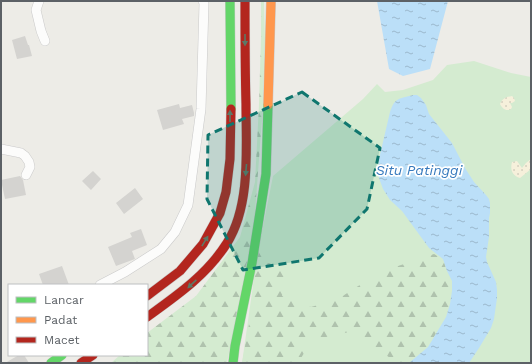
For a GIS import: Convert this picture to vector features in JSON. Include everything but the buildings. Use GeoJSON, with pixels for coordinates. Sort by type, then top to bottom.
{"type":"FeatureCollection","features":[{"type":"Feature","properties":{"kind":"main road"},"geometry":{"type":"LineString","coordinates":[[148,295],[180,271],[204,244],[220,213],[226,192],[230,159],[230,1]]}},
{"type":"Feature","properties":{"kind":"main road"},"geometry":{"type":"LineString","coordinates":[[148,316],[189,286],[211,264],[227,243],[238,219],[243,195],[246,165],[245,1]]}},
{"type":"Feature","properties":{"kind":"main road"},"geometry":{"type":"LineString","coordinates":[[233,363],[235,346],[252,263],[266,174],[271,1]]}},
{"type":"Feature","properties":{"kind":"main road"},"geometry":{"type":"LineString","coordinates":[[51,363],[61,356]]}},
{"type":"Feature","properties":{"kind":"main road"},"geometry":{"type":"LineString","coordinates":[[81,363],[97,359]]}},
{"type":"Feature","properties":{"kind":"street"},"geometry":{"type":"LineString","coordinates":[[38,1],[36,10],[40,31],[44,41]]}},
{"type":"Feature","properties":{"kind":"street"},"geometry":{"type":"LineString","coordinates":[[102,284],[125,272],[161,249],[175,232],[188,205],[201,109],[204,13],[203,1]]}},
{"type":"Feature","properties":{"kind":"street"},"geometry":{"type":"LineString","coordinates":[[1,150],[20,153],[25,156],[30,162],[30,167],[26,176]]}},
{"type":"Feature","properties":{"kind":"highlighted area"},"geometry":{"type":"Polygon","coordinates":[[[302,92],[380,148],[367,209],[319,258],[243,270],[207,199],[208,135],[302,92]]]}},
{"type":"Feature","properties":{"kind":"green space"},"geometry":{"type":"Polygon","coordinates":[[[261,1],[264,1],[265,38],[263,105],[254,227],[227,363],[111,363],[119,356],[148,356],[148,332],[196,296],[240,237],[255,182],[261,1]]]}},
{"type":"Feature","properties":{"kind":"green space"},"geometry":{"type":"Polygon","coordinates":[[[474,61],[511,73],[531,77],[531,363],[242,363],[257,257],[273,176],[363,99],[377,84],[385,92],[403,90],[433,80],[447,65],[474,61]]]}},
{"type":"Feature","properties":{"kind":"green space"},"geometry":{"type":"Polygon","coordinates":[[[260,234],[268,263],[278,265],[291,272],[282,296],[311,307],[338,299],[380,272],[434,254],[443,259],[452,281],[450,304],[446,317],[428,347],[409,363],[390,363],[390,358],[354,331],[312,340],[298,363],[242,363],[249,324],[260,234]]]}},
{"type":"Feature","properties":{"kind":"sand"},"geometry":{"type":"Polygon","coordinates":[[[512,96],[515,101],[510,103],[512,107],[511,109],[504,109],[500,104],[501,102],[505,98],[512,96]]]}},
{"type":"Feature","properties":{"kind":"sand"},"geometry":{"type":"Polygon","coordinates":[[[531,159],[531,169],[520,178],[513,174],[511,167],[512,162],[517,161],[522,168],[531,159]]]}},
{"type":"Feature","properties":{"kind":"water"},"geometry":{"type":"Polygon","coordinates":[[[377,1],[448,1],[430,69],[403,76],[389,69],[377,1]]]}},
{"type":"Feature","properties":{"kind":"water","name":"Situ Patinggi"},"geometry":{"type":"Polygon","coordinates":[[[417,95],[421,98],[426,105],[429,114],[452,143],[465,168],[474,182],[489,199],[490,203],[489,237],[486,257],[496,282],[497,298],[491,328],[469,363],[409,363],[428,347],[446,317],[452,291],[452,281],[443,259],[429,248],[402,211],[390,200],[383,189],[379,178],[379,159],[392,107],[398,99],[417,95]]]}},
{"type":"Feature","properties":{"kind":"traffic: fast"},"geometry":{"type":"LineString","coordinates":[[230,1],[231,109]]}},
{"type":"Feature","properties":{"kind":"traffic: fast"},"geometry":{"type":"LineString","coordinates":[[233,363],[235,346],[252,263],[266,174],[268,105]]}},
{"type":"Feature","properties":{"kind":"traffic: fast"},"geometry":{"type":"LineString","coordinates":[[51,363],[61,356]]}},
{"type":"Feature","properties":{"kind":"traffic: slow"},"geometry":{"type":"LineString","coordinates":[[268,105],[271,1]]}},
{"type":"Feature","properties":{"kind":"traffic: jam"},"geometry":{"type":"LineString","coordinates":[[148,316],[201,275],[219,255],[235,228],[244,194],[246,176],[245,1]]}},
{"type":"Feature","properties":{"kind":"traffic: jam"},"geometry":{"type":"LineString","coordinates":[[148,295],[180,271],[203,244],[220,213],[226,192],[230,159],[231,109]]}},
{"type":"Feature","properties":{"kind":"traffic: jam"},"geometry":{"type":"LineString","coordinates":[[81,363],[92,356]]}}]}
